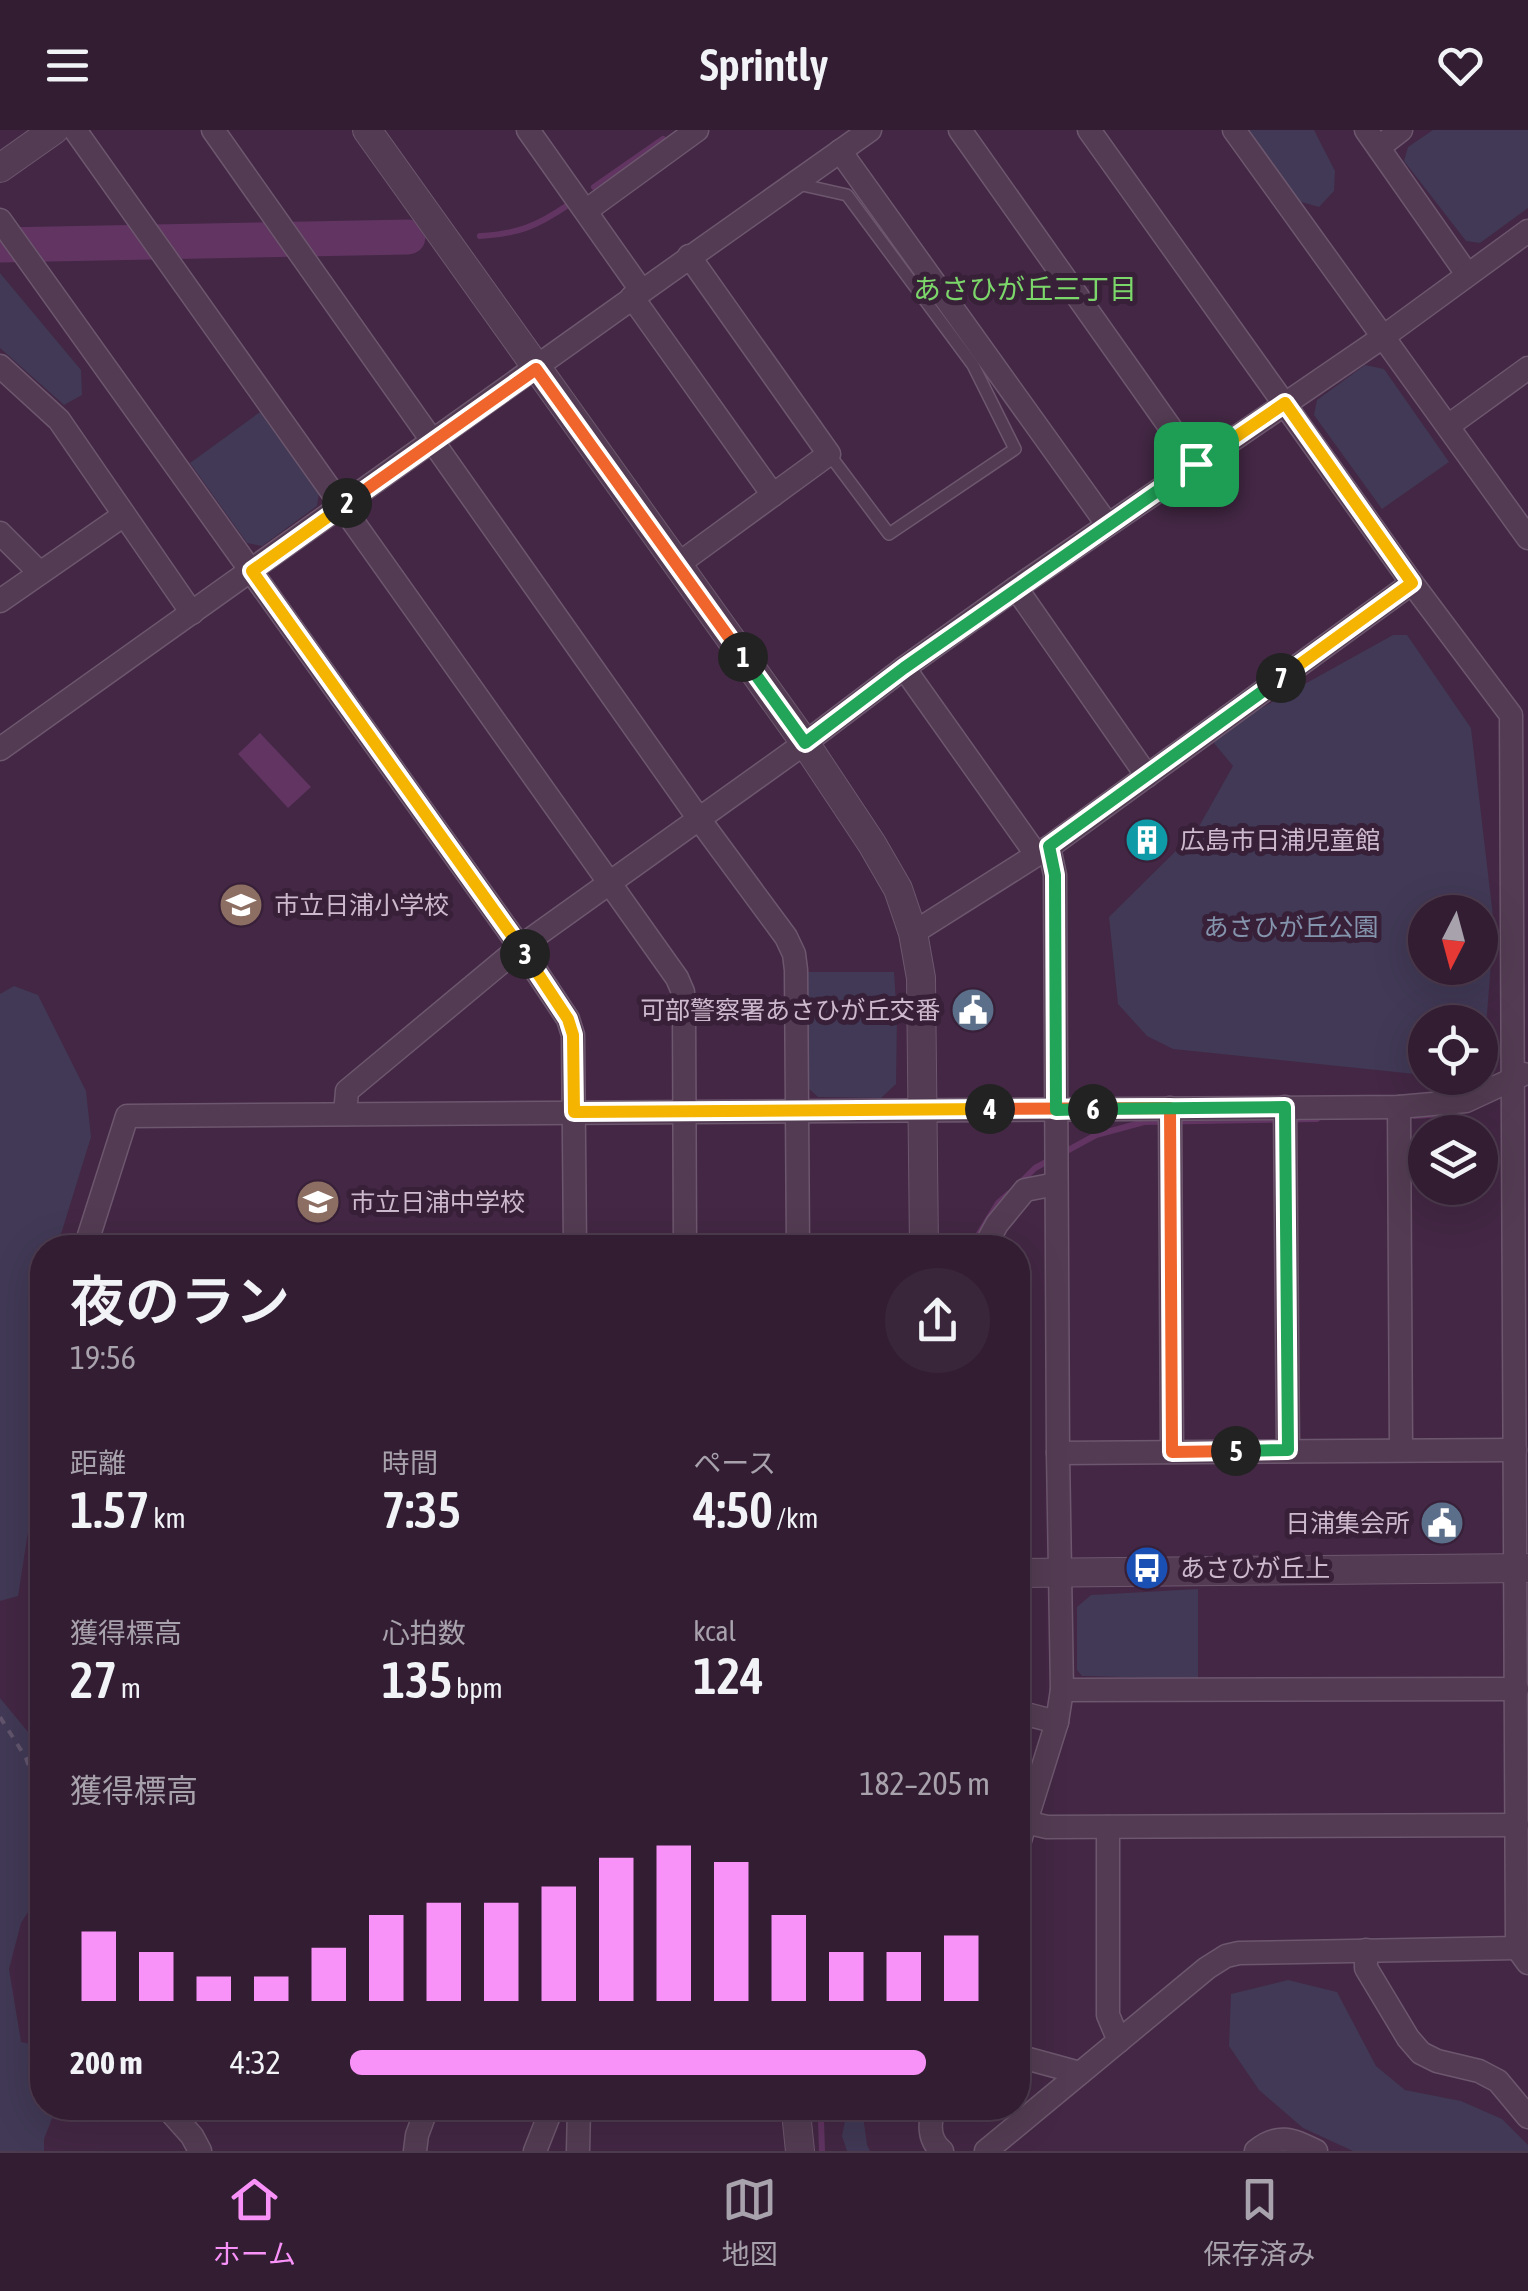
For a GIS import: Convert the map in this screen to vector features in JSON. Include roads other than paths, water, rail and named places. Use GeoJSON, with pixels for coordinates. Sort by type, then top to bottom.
{"type":"FeatureCollection","features":[{"type":"Feature","properties":{"kind":"street"},"geometry":{"type":"LineString","coordinates":[[0,168],[54,130]]}},
{"type":"Feature","properties":{"kind":"street"},"geometry":{"type":"LineString","coordinates":[[75,130],[677,978],[683,992],[685,1235]]}},
{"type":"Feature","properties":{"kind":"street"},"geometry":{"type":"LineString","coordinates":[[212,130],[786,937],[796,970],[798,1235]]}},
{"type":"Feature","properties":{"kind":"street"},"geometry":{"type":"LineString","coordinates":[[366,130],[805,743],[898,889],[914,933],[921,978],[924,1235]]}},
{"type":"Feature","properties":{"kind":"street"},"geometry":{"type":"LineString","coordinates":[[528,130],[587,210],[637,294],[773,495]]}},
{"type":"Feature","properties":{"kind":"street"},"geometry":{"type":"LineString","coordinates":[[0,749],[870,130]]}},
{"type":"Feature","properties":{"kind":"street"},"geometry":{"type":"LineString","coordinates":[[960,130],[1196,464]]}},
{"type":"Feature","properties":{"kind":"street"},"geometry":{"type":"LineString","coordinates":[[1030,2114],[1226,1956],[1366,1950],[1523,1955],[1516,1689],[1522,1568],[1514,1450],[1520,1087],[1519,709],[1412,583],[1089,130]]}},
{"type":"Feature","properties":{"kind":"street"},"geometry":{"type":"LineString","coordinates":[[1234,130],[1448,426],[1524,524]]}},
{"type":"Feature","properties":{"kind":"street"},"geometry":{"type":"LineString","coordinates":[[1401,130],[1372,138],[1467,274]]}},
{"type":"Feature","properties":{"kind":"street"},"geometry":{"type":"LineString","coordinates":[[587,210],[682,134]]}},
{"type":"Feature","properties":{"kind":"street"},"geometry":{"type":"LineString","coordinates":[[840,151],[1107,524]]}},
{"type":"Feature","properties":{"kind":"street"},"geometry":{"type":"LineString","coordinates":[[0,220],[568,1019],[573,1035],[575,1235]]}},
{"type":"Feature","properties":{"kind":"street"},"geometry":{"type":"LineString","coordinates":[[345,1114],[348,1092],[520,947],[1016,588],[1383,337],[1528,232]]}},
{"type":"Feature","properties":{"kind":"street"},"geometry":{"type":"LineString","coordinates":[[677,565],[830,454],[690,256]]}},
{"type":"Feature","properties":{"kind":"street"},"geometry":{"type":"LineString","coordinates":[[0,366],[59,420],[192,613]]}},
{"type":"Feature","properties":{"kind":"street"},"geometry":{"type":"LineString","coordinates":[[1448,426],[1528,368]]}},
{"type":"Feature","properties":{"kind":"street"},"geometry":{"type":"LineString","coordinates":[[0,601],[124,514]]}},
{"type":"Feature","properties":{"kind":"street"},"geometry":{"type":"LineString","coordinates":[[0,533],[40,573]]}},
{"type":"Feature","properties":{"kind":"street"},"geometry":{"type":"LineString","coordinates":[[914,933],[1043,851],[1412,583]]}},
{"type":"Feature","properties":{"kind":"street"},"geometry":{"type":"LineString","coordinates":[[1016,588],[1147,776]]}},
{"type":"Feature","properties":{"kind":"street"},"geometry":{"type":"LineString","coordinates":[[904,668],[1043,851],[1055,875],[1062,1690],[1057,1722],[1030,1806]]}},
{"type":"Feature","properties":{"kind":"street"},"geometry":{"type":"LineString","coordinates":[[90,1235],[126,1116],[1400,1107],[1466,1101],[1520,1087]]}},
{"type":"Feature","properties":{"kind":"street"},"geometry":{"type":"LineString","coordinates":[[1285,1107],[1288,1450]]}},
{"type":"Feature","properties":{"kind":"street"},"geometry":{"type":"LineString","coordinates":[[1400,1107],[1401,1450]]}},
{"type":"Feature","properties":{"kind":"street"},"geometry":{"type":"LineString","coordinates":[[1170,1108],[1172,1452]]}},
{"type":"Feature","properties":{"kind":"street"},"geometry":{"type":"LineString","coordinates":[[991,1235],[1025,1190],[1056,1184]]}},
{"type":"Feature","properties":{"kind":"street"},"geometry":{"type":"LineString","coordinates":[[1058,1453],[1514,1450]]}},
{"type":"Feature","properties":{"kind":"street"},"geometry":{"type":"LineString","coordinates":[[1030,1573],[1522,1568]]}},
{"type":"Feature","properties":{"kind":"street"},"geometry":{"type":"LineString","coordinates":[[1062,1690],[1516,1689]]}},
{"type":"Feature","properties":{"kind":"street"},"geometry":{"type":"LineString","coordinates":[[1030,1715],[1057,1722]]}},
{"type":"Feature","properties":{"kind":"street"},"geometry":{"type":"LineString","coordinates":[[1030,1823],[1047,1828],[1517,1825]]}},
{"type":"Feature","properties":{"kind":"street"},"geometry":{"type":"LineString","coordinates":[[1108,1827],[1108,2015],[1119,2040]]}},
{"type":"Feature","properties":{"kind":"street"},"geometry":{"type":"LineString","coordinates":[[1366,1950],[1366,1968],[1421,2053],[1498,2081],[1528,2117]]}},
{"type":"Feature","properties":{"kind":"street"},"geometry":{"type":"LineString","coordinates":[[1030,2059],[1080,2073]]}},
{"type":"Feature","properties":{"kind":"street"},"geometry":{"type":"LineString","coordinates":[[183,2120],[200,2151]]}},
{"type":"Feature","properties":{"kind":"street"},"geometry":{"type":"LineString","coordinates":[[415,2151],[423,2120]]}},
{"type":"Feature","properties":{"kind":"street"},"geometry":{"type":"LineString","coordinates":[[536,2151],[548,2120]]}},
{"type":"Feature","properties":{"kind":"street"},"geometry":{"type":"LineString","coordinates":[[578,2151],[579,2120]]}},
{"type":"Feature","properties":{"kind":"street"},"geometry":{"type":"LineString","coordinates":[[797,2120],[800,2151]]}},
{"type":"Feature","properties":{"kind":"street"},"geometry":{"type":"LineString","coordinates":[[931,2120],[932,2138],[942,2151]]}},
{"type":"Feature","properties":{"kind":"street"},"geometry":{"type":"LineString","coordinates":[[986,2151],[1023,2120]]}},
{"type":"Feature","properties":{"kind":"street"},"geometry":{"type":"LineString","coordinates":[[1256,2151],[1270,2140],[1283,2139],[1316,2151]]}},
{"type":"Feature","properties":{"kind":"lane"},"geometry":{"type":"LineString","coordinates":[[794,183],[847,195],[973,365],[1015,449],[889,534],[830,454]]}},
{"type":"Feature","properties":{"kind":"waterway"},"geometry":{"type":"LineString","coordinates":[[594,187],[663,139]]}},
{"type":"Feature","properties":{"kind":"waterway"},"geometry":{"type":"LineString","coordinates":[[480,236],[527,228],[568,205]]}},
{"type":"Feature","properties":{"kind":"waterway"},"geometry":{"type":"LineString","coordinates":[[0,245],[408,237]]}},
{"type":"Feature","properties":{"kind":"waterway"},"geometry":{"type":"LineString","coordinates":[[1428,1115],[1442,1114]]}},
{"type":"Feature","properties":{"kind":"waterway"},"geometry":{"type":"LineString","coordinates":[[1061,1154],[1096,1135],[1144,1122],[1317,1119]]}},
{"type":"Feature","properties":{"kind":"waterway"},"geometry":{"type":"LineString","coordinates":[[1021,1182],[1050,1160]]}},
{"type":"Feature","properties":{"kind":"waterway"},"geometry":{"type":"LineString","coordinates":[[978,1235],[1008,1194]]}},
{"type":"Feature","properties":{"kind":"waterway"},"geometry":{"type":"LineString","coordinates":[[821,2120],[822,2151]]}},
{"type":"Feature","properties":{"kind":"place","name":"広島市日浦児童館"},"geometry":{"type":"Point","coordinates":[1147,840]}},
{"type":"Feature","properties":{"kind":"place","name":"市立日浦小学校"},"geometry":{"type":"Point","coordinates":[241,905]}},
{"type":"Feature","properties":{"kind":"place","name":"可部警察署あさひが丘交番"},"geometry":{"type":"Point","coordinates":[973,1010]}},
{"type":"Feature","properties":{"kind":"place","name":"市立日浦中学校"},"geometry":{"type":"Point","coordinates":[318,1202]}},
{"type":"Feature","properties":{"kind":"place","name":"日浦集会所"},"geometry":{"type":"Point","coordinates":[1442,1523]}},
{"type":"Feature","properties":{"kind":"place","name":"あさひが丘上"},"geometry":{"type":"Point","coordinates":[1147,1568]}},
{"type":"Feature","properties":{"kind":"district","name":"あさひが丘三丁目"},"geometry":{"type":"Point","coordinates":[1025,289]}},
{"type":"Feature","properties":{"kind":"park label","name":"あさひが丘公園"},"geometry":{"type":"Point","coordinates":[1291,927]}}]}
